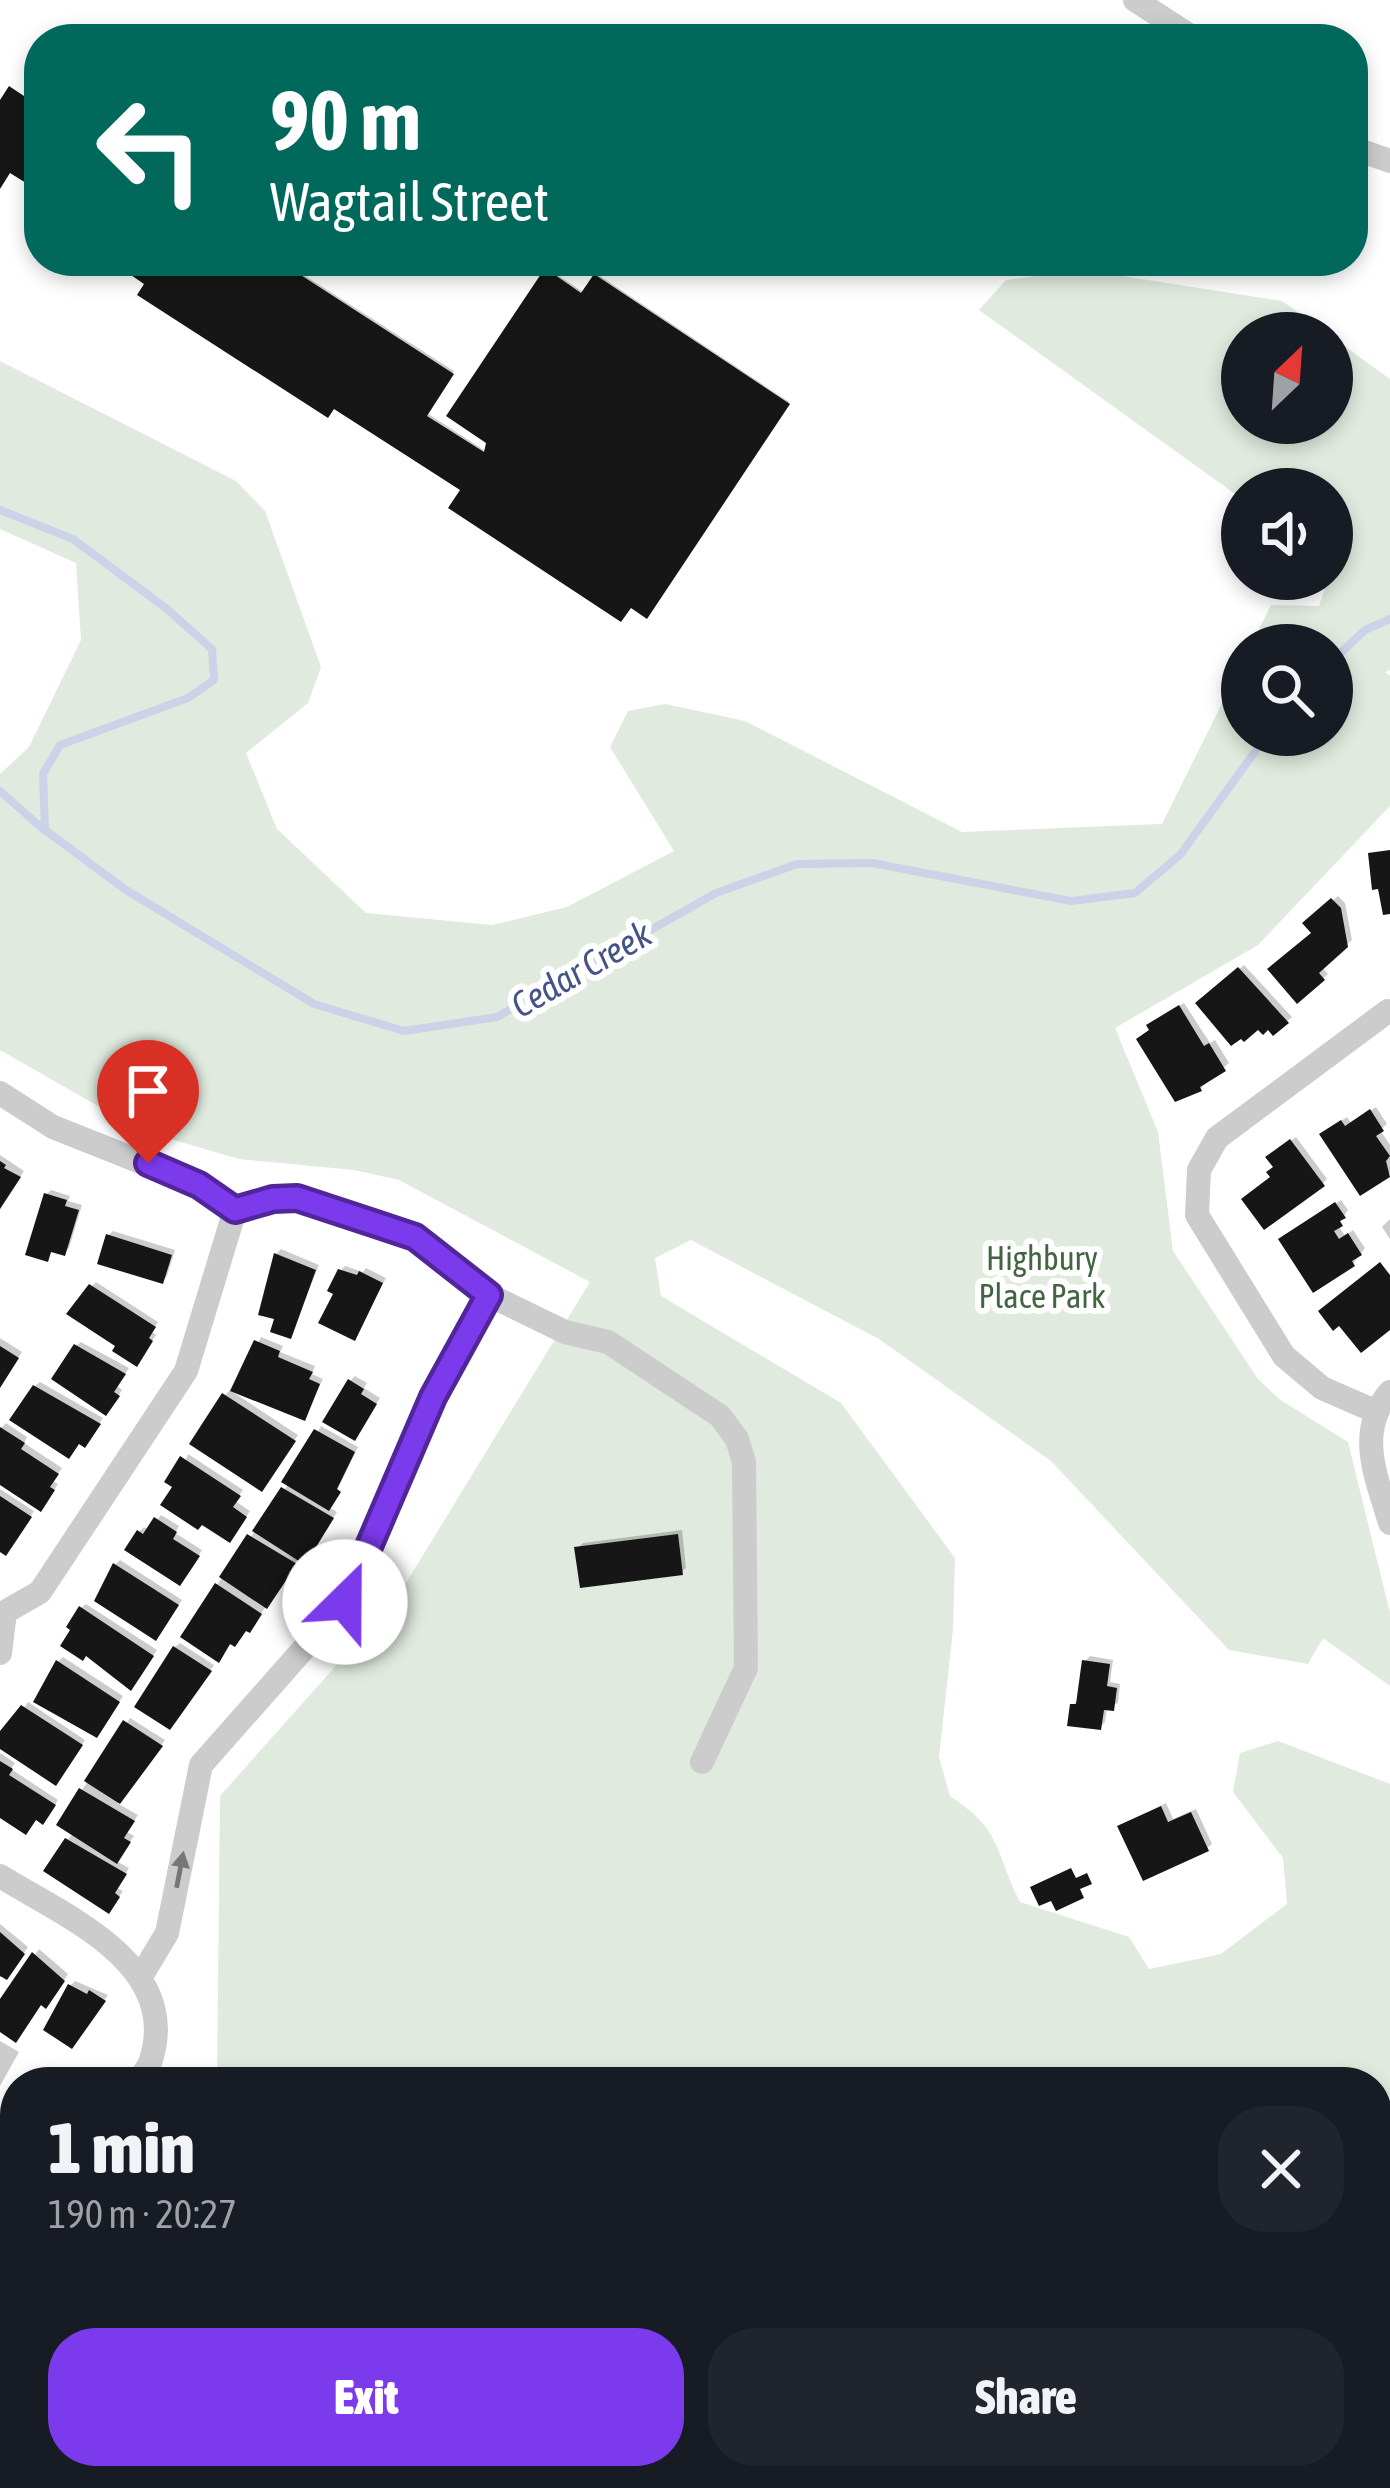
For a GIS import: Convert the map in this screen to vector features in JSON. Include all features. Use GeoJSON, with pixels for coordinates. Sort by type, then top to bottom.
{"type":"FeatureCollection","features":[{"type":"Feature","properties":{"kind":"street"},"geometry":{"type":"LineString","coordinates":[[1135,0],[1172,24]]}},
{"type":"Feature","properties":{"kind":"street"},"geometry":{"type":"LineString","coordinates":[[1388,1011],[1217,1138],[1199,1169],[1197,1215],[1284,1356],[1322,1388],[1383,1402],[1369,1444],[1390,1523]]}},
{"type":"Feature","properties":{"kind":"street"},"geometry":{"type":"LineString","coordinates":[[0,1093],[53,1126],[199,1185],[235,1210]]}},
{"type":"Feature","properties":{"kind":"street"},"geometry":{"type":"LineString","coordinates":[[235,1210],[297,1198],[415,1237],[489,1295],[565,1332],[608,1342],[720,1416],[737,1439],[744,1462],[746,1668],[702,1762]]}},
{"type":"Feature","properties":{"kind":"street"},"geometry":{"type":"LineString","coordinates":[[0,1653],[3,1610],[40,1592],[186,1371],[235,1210]]}},
{"type":"Feature","properties":{"kind":"street"},"geometry":{"type":"LineString","coordinates":[[140,1978],[167,1933],[201,1765],[345,1602],[433,1397],[489,1295]]}},
{"type":"Feature","properties":{"kind":"street"},"geometry":{"type":"LineString","coordinates":[[0,1876],[109,1946],[140,1978],[152,1996],[157,2027],[151,2067]]}},
{"type":"Feature","properties":{"kind":"green space","name":"Highbury Place Park"},"geometry":{"type":"Polygon","coordinates":[[[1037,276],[1122,276],[1282,301],[1297,312],[1221,312],[1221,444],[1353,444],[1353,352],[1390,379],[1390,670],[1385,672],[1390,676],[1390,806],[1258,945],[1115,1028],[1158,1132],[1173,1251],[1258,1379],[1279,1399],[1348,1442],[1390,1613],[1390,1686],[1323,1638],[1308,1664],[1229,1650],[1051,1461],[879,1339],[691,1240],[655,1258],[661,1296],[841,1403],[955,1558],[953,1629],[939,1757],[950,1796],[989,1831],[1020,1902],[1129,1937],[1149,1969],[1221,1954],[1287,1904],[1283,1858],[1233,1792],[1240,1753],[1278,1741],[1390,1784],[1390,2067],[217,2067],[220,1796],[398,1596],[590,1282],[399,1180],[354,1170],[239,1159],[140,1130],[0,1050],[0,774],[29,747],[81,640],[76,563],[0,529],[0,361],[236,481],[265,511],[321,667],[308,703],[246,753],[277,829],[366,913],[492,925],[567,907],[674,851],[610,747],[628,711],[665,704],[745,721],[962,832],[1162,824],[1221,705],[1221,756],[1353,756],[1353,624],[1262,624],[1271,605],[1319,606],[1321,600],[1353,600],[1353,468],[1221,468],[1221,484],[979,310],[1006,280],[1037,276]]]}},
{"type":"Feature","properties":{"kind":"building"},"geometry":{"type":"Polygon","coordinates":[[[9,86],[24,96],[24,182],[10,173],[0,189],[0,100],[9,86]]]}},
{"type":"Feature","properties":{"kind":"building"},"geometry":{"type":"Polygon","coordinates":[[[132,276],[302,276],[454,374],[427,416],[484,452],[486,443],[446,416],[540,276],[557,276],[581,293],[597,276],[790,404],[647,619],[631,608],[621,622],[448,508],[460,490],[334,409],[328,418],[137,295],[144,284],[132,276]]]}},
{"type":"Feature","properties":{"kind":"building"},"geometry":{"type":"Polygon","coordinates":[[[1390,850],[1390,914],[1383,915],[1378,889],[1372,890],[1368,853],[1390,850]]]}},
{"type":"Feature","properties":{"kind":"building"},"geometry":{"type":"Polygon","coordinates":[[[1331,898],[1341,908],[1348,947],[1319,973],[1325,980],[1297,1004],[1267,969],[1311,933],[1302,923],[1331,898]]]}},
{"type":"Feature","properties":{"kind":"building"},"geometry":{"type":"Polygon","coordinates":[[[1238,967],[1289,1023],[1273,1036],[1268,1030],[1263,1035],[1258,1030],[1231,1046],[1195,1003],[1238,967]]]}},
{"type":"Feature","properties":{"kind":"building"},"geometry":{"type":"Polygon","coordinates":[[[1179,1005],[1226,1071],[1200,1087],[1202,1091],[1175,1102],[1136,1039],[1149,1030],[1146,1025],[1179,1005]]]}},
{"type":"Feature","properties":{"kind":"building"},"geometry":{"type":"Polygon","coordinates":[[[1370,1109],[1384,1131],[1376,1136],[1390,1156],[1386,1161],[1390,1177],[1360,1196],[1319,1134],[1341,1120],[1345,1126],[1370,1109]]]}},
{"type":"Feature","properties":{"kind":"building"},"geometry":{"type":"Polygon","coordinates":[[[1290,1139],[1325,1186],[1264,1230],[1241,1199],[1270,1177],[1266,1172],[1273,1167],[1265,1157],[1290,1139]]]}},
{"type":"Feature","properties":{"kind":"building"},"geometry":{"type":"Polygon","coordinates":[[[0,1161],[21,1177],[0,1209],[0,1161]]]}},
{"type":"Feature","properties":{"kind":"building"},"geometry":{"type":"Polygon","coordinates":[[[44,1193],[67,1200],[65,1206],[79,1210],[65,1256],[51,1252],[48,1262],[25,1255],[44,1193]]]}},
{"type":"Feature","properties":{"kind":"building"},"geometry":{"type":"Polygon","coordinates":[[[1335,1202],[1346,1218],[1334,1231],[1339,1239],[1348,1233],[1362,1255],[1352,1261],[1355,1266],[1313,1293],[1278,1239],[1335,1202]]]}},
{"type":"Feature","properties":{"kind":"building"},"geometry":{"type":"Polygon","coordinates":[[[106,1234],[172,1255],[163,1284],[97,1264],[106,1234]]]}},
{"type":"Feature","properties":{"kind":"building"},"geometry":{"type":"Polygon","coordinates":[[[274,1253],[316,1270],[291,1339],[270,1332],[274,1319],[258,1315],[274,1253]]]}},
{"type":"Feature","properties":{"kind":"building"},"geometry":{"type":"Polygon","coordinates":[[[1380,1262],[1390,1275],[1390,1330],[1361,1353],[1339,1326],[1333,1331],[1318,1311],[1380,1262]]]}},
{"type":"Feature","properties":{"kind":"building"},"geometry":{"type":"Polygon","coordinates":[[[338,1269],[357,1275],[359,1271],[383,1283],[355,1341],[318,1323],[333,1294],[327,1291],[338,1269]]]}},
{"type":"Feature","properties":{"kind":"building"},"geometry":{"type":"Polygon","coordinates":[[[89,1284],[156,1327],[137,1367],[112,1351],[115,1346],[66,1314],[89,1284]]]}},
{"type":"Feature","properties":{"kind":"building"},"geometry":{"type":"Polygon","coordinates":[[[254,1340],[313,1372],[309,1379],[320,1384],[305,1421],[230,1391],[254,1340]]]}},
{"type":"Feature","properties":{"kind":"building"},"geometry":{"type":"Polygon","coordinates":[[[74,1344],[126,1374],[114,1392],[120,1396],[106,1416],[51,1379],[74,1344]]]}},
{"type":"Feature","properties":{"kind":"building"},"geometry":{"type":"Polygon","coordinates":[[[0,1346],[19,1358],[0,1388],[0,1346]]]}},
{"type":"Feature","properties":{"kind":"building"},"geometry":{"type":"Polygon","coordinates":[[[348,1379],[377,1404],[355,1441],[322,1422],[348,1379]]]}},
{"type":"Feature","properties":{"kind":"building"},"geometry":{"type":"Polygon","coordinates":[[[33,1385],[101,1424],[85,1448],[79,1444],[69,1459],[9,1420],[33,1385]]]}},
{"type":"Feature","properties":{"kind":"building"},"geometry":{"type":"Polygon","coordinates":[[[222,1393],[296,1441],[262,1492],[189,1444],[222,1393]]]}},
{"type":"Feature","properties":{"kind":"building"},"geometry":{"type":"Polygon","coordinates":[[[0,1427],[25,1443],[21,1449],[59,1474],[41,1512],[0,1485],[0,1427]]]}},
{"type":"Feature","properties":{"kind":"building"},"geometry":{"type":"Polygon","coordinates":[[[314,1429],[355,1452],[329,1511],[281,1482],[314,1429]]]}},
{"type":"Feature","properties":{"kind":"building"},"geometry":{"type":"Polygon","coordinates":[[[180,1456],[241,1496],[233,1507],[247,1517],[230,1543],[202,1525],[198,1530],[160,1505],[172,1487],[164,1482],[180,1456]]]}},
{"type":"Feature","properties":{"kind":"building"},"geometry":{"type":"Polygon","coordinates":[[[281,1487],[334,1518],[305,1565],[252,1531],[281,1487]]]}},
{"type":"Feature","properties":{"kind":"building"},"geometry":{"type":"Polygon","coordinates":[[[0,1496],[32,1517],[6,1556],[0,1552],[0,1496]]]}},
{"type":"Feature","properties":{"kind":"building"},"geometry":{"type":"Polygon","coordinates":[[[154,1517],[177,1532],[173,1539],[200,1556],[180,1586],[124,1550],[137,1530],[143,1534],[154,1517]]]}},
{"type":"Feature","properties":{"kind":"building"},"geometry":{"type":"Polygon","coordinates":[[[247,1534],[297,1564],[267,1609],[219,1577],[247,1534]]]}},
{"type":"Feature","properties":{"kind":"building"},"geometry":{"type":"Polygon","coordinates":[[[678,1534],[683,1575],[580,1588],[574,1547],[678,1534]]]}},
{"type":"Feature","properties":{"kind":"building"},"geometry":{"type":"Polygon","coordinates":[[[113,1563],[179,1605],[156,1641],[94,1601],[113,1563]]]}},
{"type":"Feature","properties":{"kind":"building"},"geometry":{"type":"Polygon","coordinates":[[[215,1583],[262,1614],[250,1633],[246,1631],[235,1647],[230,1644],[219,1663],[180,1637],[215,1583]]]}},
{"type":"Feature","properties":{"kind":"building"},"geometry":{"type":"Polygon","coordinates":[[[79,1606],[154,1656],[131,1691],[86,1656],[83,1661],[60,1646],[79,1606]]]}},
{"type":"Feature","properties":{"kind":"building"},"geometry":{"type":"Polygon","coordinates":[[[173,1646],[212,1671],[170,1730],[134,1707],[173,1646]]]}},
{"type":"Feature","properties":{"kind":"building"},"geometry":{"type":"Polygon","coordinates":[[[56,1660],[120,1702],[97,1738],[33,1702],[56,1660]]]}},
{"type":"Feature","properties":{"kind":"building"},"geometry":{"type":"Polygon","coordinates":[[[1082,1660],[1110,1664],[1107,1686],[1117,1688],[1114,1711],[1104,1710],[1101,1730],[1067,1726],[1070,1704],[1076,1704],[1082,1660]]]}},
{"type":"Feature","properties":{"kind":"building"},"geometry":{"type":"Polygon","coordinates":[[[21,1705],[83,1745],[56,1786],[0,1749],[0,1731],[21,1705]]]}},
{"type":"Feature","properties":{"kind":"building"},"geometry":{"type":"Polygon","coordinates":[[[123,1720],[163,1746],[120,1804],[84,1781],[123,1720]]]}},
{"type":"Feature","properties":{"kind":"building"},"geometry":{"type":"Polygon","coordinates":[[[0,1761],[13,1769],[9,1775],[56,1805],[43,1825],[36,1820],[26,1835],[0,1818],[0,1761]]]}},
{"type":"Feature","properties":{"kind":"building"},"geometry":{"type":"Polygon","coordinates":[[[79,1788],[135,1821],[124,1838],[131,1842],[117,1864],[56,1825],[79,1788]]]}},
{"type":"Feature","properties":{"kind":"building"},"geometry":{"type":"Polygon","coordinates":[[[1161,1806],[1168,1822],[1191,1812],[1209,1851],[1143,1881],[1117,1826],[1161,1806]]]}},
{"type":"Feature","properties":{"kind":"building"},"geometry":{"type":"Polygon","coordinates":[[[65,1838],[127,1874],[109,1914],[43,1871],[65,1838]]]}},
{"type":"Feature","properties":{"kind":"building"},"geometry":{"type":"Polygon","coordinates":[[[1071,1868],[1076,1878],[1087,1873],[1092,1884],[1080,1889],[1084,1898],[1056,1911],[1051,1901],[1039,1906],[1030,1887],[1071,1868]]]}},
{"type":"Feature","properties":{"kind":"building"},"geometry":{"type":"Polygon","coordinates":[[[0,1932],[25,1954],[7,1980],[0,1976],[0,1932]]]}},
{"type":"Feature","properties":{"kind":"building"},"geometry":{"type":"Polygon","coordinates":[[[32,1952],[65,1981],[46,2009],[41,2005],[16,2043],[0,2032],[0,1999],[32,1952]]]}},
{"type":"Feature","properties":{"kind":"building"},"geometry":{"type":"Polygon","coordinates":[[[68,1984],[106,2001],[72,2049],[43,2030],[68,1984]]]}},
{"type":"Feature","properties":{"kind":"waterway","name":"Cedar Creek"},"geometry":{"type":"LineString","coordinates":[[0,510],[73,539],[212,649],[214,680],[188,698],[60,745],[43,774],[45,830],[126,890],[314,1004],[404,1031],[497,1017],[716,893],[797,864],[872,863],[1071,901],[1135,893],[1180,855],[1252,756]]}},
{"type":"Feature","properties":{"kind":"waterway","name":"Cedar Creek"},"geometry":{"type":"LineString","coordinates":[[1353,641],[1390,619]]}},
{"type":"Feature","properties":{"kind":"waterway"},"geometry":{"type":"LineString","coordinates":[[0,791],[44,830]]}},
{"type":"Feature","properties":{"kind":"route"},"geometry":{"type":"LineString","coordinates":[[148,1163],[199,1185],[235,1210],[297,1198],[415,1237],[489,1295],[433,1397],[345,1602]]}}]}
